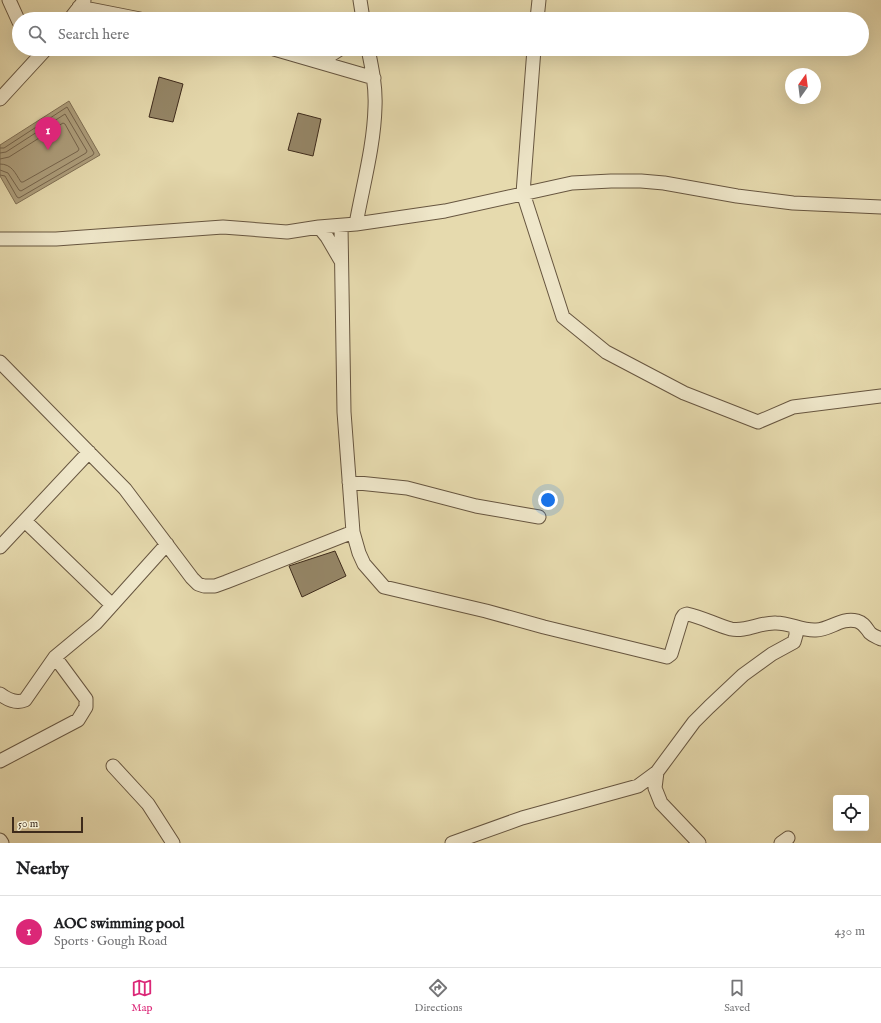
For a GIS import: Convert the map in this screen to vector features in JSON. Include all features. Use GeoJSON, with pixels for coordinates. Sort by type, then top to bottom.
{"type":"FeatureCollection","features":[{"type":"Feature","properties":{"kind":"street"},"geometry":{"type":"LineString","coordinates":[[9,0],[14,12]]}},
{"type":"Feature","properties":{"kind":"street"},"geometry":{"type":"LineString","coordinates":[[360,0],[362,12]]}},
{"type":"Feature","properties":{"kind":"street"},"geometry":{"type":"LineString","coordinates":[[538,12],[539,0]]}},
{"type":"Feature","properties":{"kind":"street"},"geometry":{"type":"LineString","coordinates":[[75,12],[82,3],[115,12]]}},
{"type":"Feature","properties":{"kind":"street"},"geometry":{"type":"LineString","coordinates":[[0,99],[40,56]]}},
{"type":"Feature","properties":{"kind":"street"},"geometry":{"type":"LineString","coordinates":[[299,56],[374,78]]}},
{"type":"Feature","properties":{"kind":"street"},"geometry":{"type":"LineString","coordinates":[[320,62],[329,56]]}},
{"type":"Feature","properties":{"kind":"street"},"geometry":{"type":"LineString","coordinates":[[356,224],[373,127],[375,106],[374,78],[369,56]]}},
{"type":"Feature","properties":{"kind":"street"},"geometry":{"type":"LineString","coordinates":[[534,56],[524,193],[563,316],[606,352],[684,393],[758,422],[793,407],[881,396]]}},
{"type":"Feature","properties":{"kind":"street"},"geometry":{"type":"LineString","coordinates":[[0,239],[56,239],[223,227],[287,232],[318,227],[356,224],[444,211],[572,183],[641,181],[664,183],[738,196],[793,203],[881,207]]}},
{"type":"Feature","properties":{"kind":"street"},"geometry":{"type":"LineString","coordinates":[[341,226],[344,412],[353,532],[364,564],[384,588],[486,611],[667,657],[671,654],[682,618],[687,614],[732,629],[741,629],[777,622],[817,630],[839,622],[852,620],[866,626],[870,633],[881,639]]}},
{"type":"Feature","properties":{"kind":"street"},"geometry":{"type":"LineString","coordinates":[[318,227],[327,237],[342,263]]}},
{"type":"Feature","properties":{"kind":"street"},"geometry":{"type":"LineString","coordinates":[[2,367],[125,489],[198,584],[204,586],[215,586],[353,532]]}},
{"type":"Feature","properties":{"kind":"street"},"geometry":{"type":"LineString","coordinates":[[0,547],[89,452]]}},
{"type":"Feature","properties":{"kind":"street"},"geometry":{"type":"LineString","coordinates":[[349,482],[407,488],[476,506],[539,518]]}},
{"type":"Feature","properties":{"kind":"street"},"geometry":{"type":"LineString","coordinates":[[25,521],[112,605]]}},
{"type":"Feature","properties":{"kind":"street"},"geometry":{"type":"LineString","coordinates":[[0,694],[10,700],[21,702],[25,700],[55,657],[96,623],[167,544]]}},
{"type":"Feature","properties":{"kind":"street"},"geometry":{"type":"LineString","coordinates":[[452,843],[522,818],[638,786],[657,772],[694,722],[743,675],[766,658],[794,642],[796,627]]}},
{"type":"Feature","properties":{"kind":"street"},"geometry":{"type":"LineString","coordinates":[[0,761],[78,720],[86,708],[86,699],[55,657]]}},
{"type":"Feature","properties":{"kind":"street"},"geometry":{"type":"LineString","coordinates":[[113,766],[148,804],[173,843]]}},
{"type":"Feature","properties":{"kind":"street"},"geometry":{"type":"LineString","coordinates":[[657,772],[655,788],[661,803],[699,843]]}},
{"type":"Feature","properties":{"kind":"water"},"geometry":{"type":"Polygon","coordinates":[[[69,101],[100,155],[16,204],[0,176],[0,145],[69,101]]]}},
{"type":"Feature","properties":{"kind":"building"},"geometry":{"type":"Polygon","coordinates":[[[159,77],[183,84],[173,122],[149,117],[159,77]]]}},
{"type":"Feature","properties":{"kind":"building"},"geometry":{"type":"Polygon","coordinates":[[[298,113],[321,119],[313,156],[288,150],[298,113]]]}},
{"type":"Feature","properties":{"kind":"building"},"geometry":{"type":"Polygon","coordinates":[[[335,551],[346,576],[302,597],[289,566],[335,551]]]}},
{"type":"Feature","properties":{"kind":"place","name":"AOC swimming pool"},"geometry":{"type":"Point","coordinates":[48,150]}}]}
